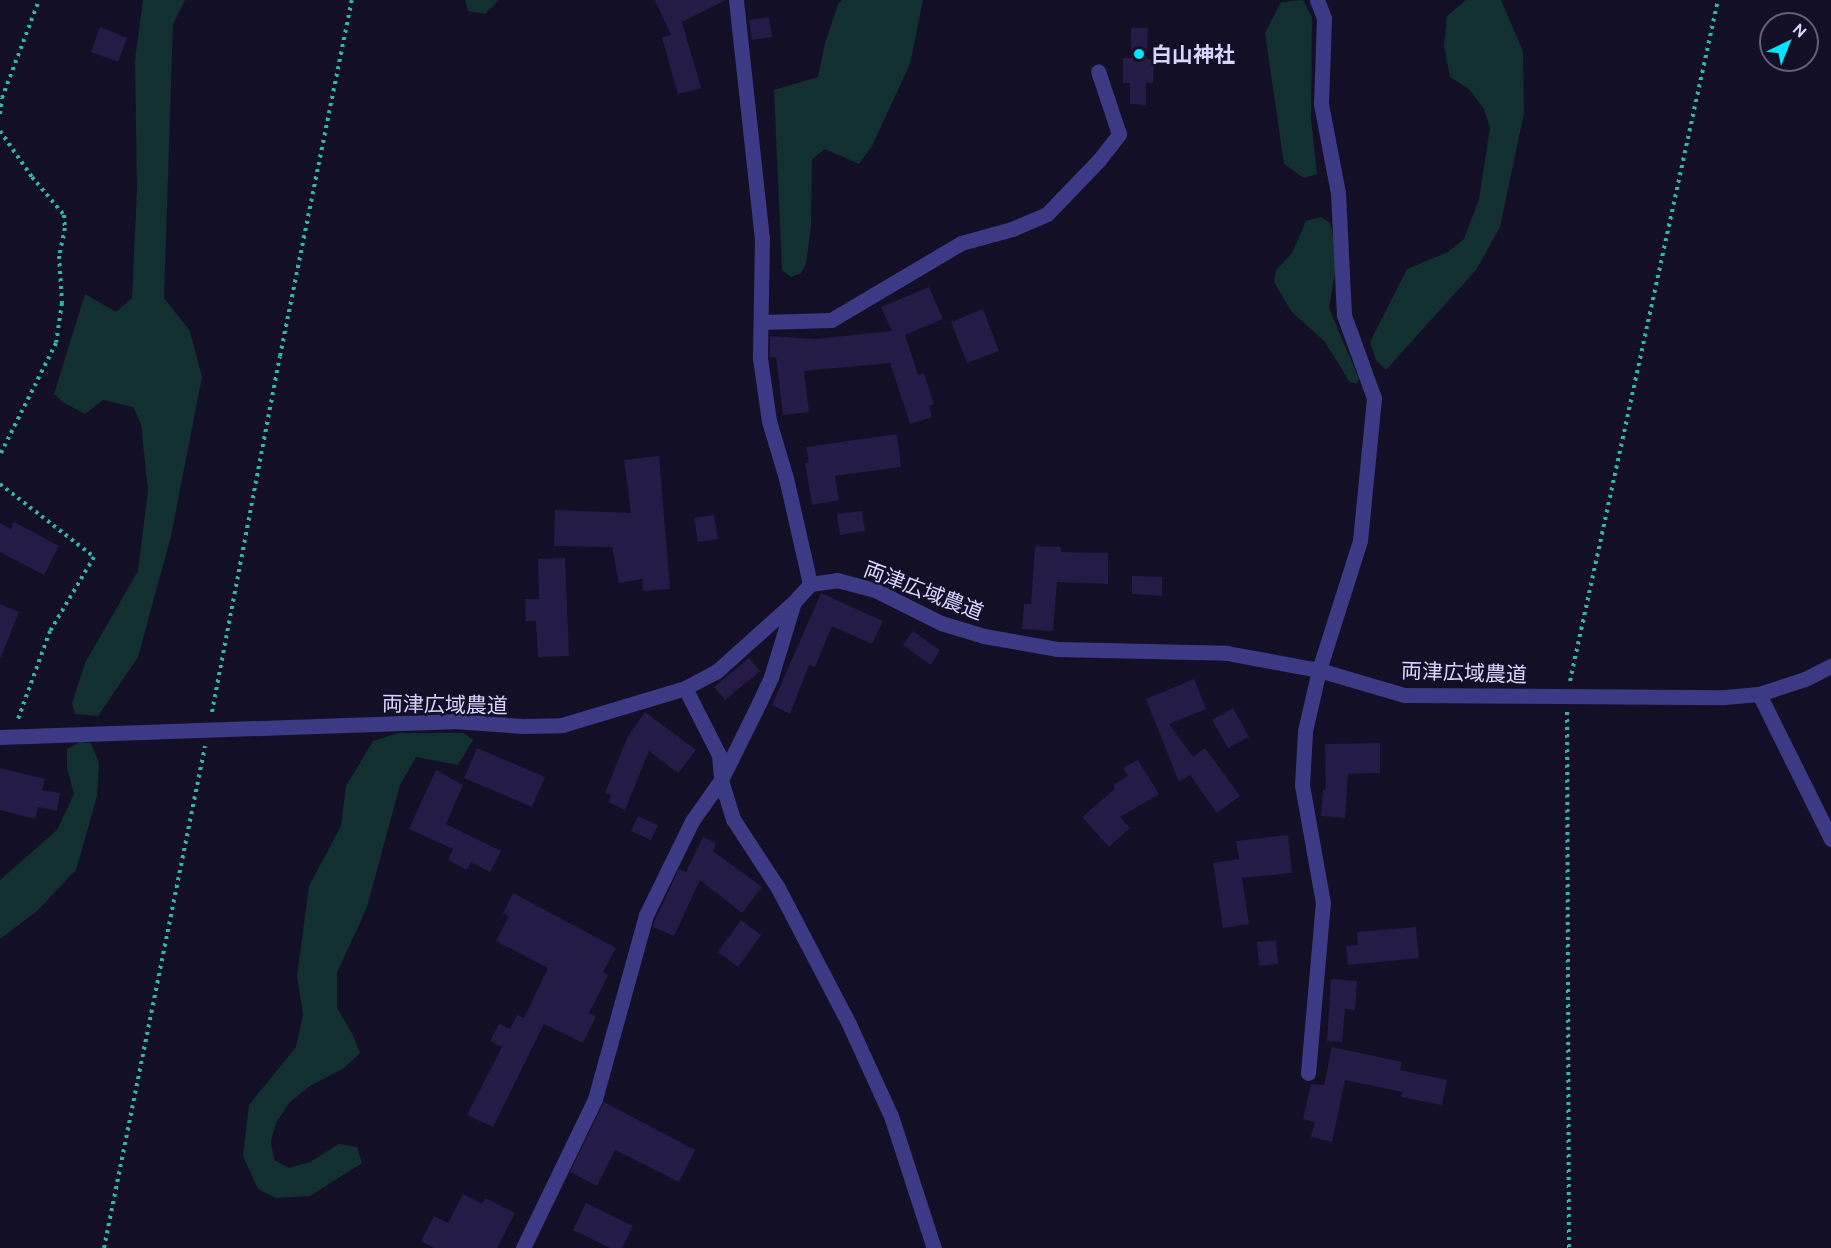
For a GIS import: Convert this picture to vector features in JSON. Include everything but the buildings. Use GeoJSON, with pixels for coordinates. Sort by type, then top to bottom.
{"type":"FeatureCollection","features":[{"type":"Feature","properties":{"kind":"street"},"geometry":{"type":"LineString","coordinates":[[736,0],[762,238],[760,358],[769,421],[786,478],[810,584]]}},
{"type":"Feature","properties":{"kind":"street"},"geometry":{"type":"LineString","coordinates":[[1308,1073],[1323,903],[1302,785],[1305,731],[1319,670],[1360,541],[1374,398],[1344,315],[1338,193],[1321,104],[1324,18],[1317,0]]}},
{"type":"Feature","properties":{"kind":"street"},"geometry":{"type":"LineString","coordinates":[[762,322],[831,320],[961,243],[1012,229],[1047,214],[1099,160],[1119,134],[1098,71]]}},
{"type":"Feature","properties":{"kind":"street","name":"両津広域農道"},"geometry":{"type":"LineString","coordinates":[[6,736],[453,721],[523,726],[562,725],[685,688],[717,671],[794,602],[810,584],[837,580],[875,590],[941,623],[984,636],[1057,649],[1227,653],[1319,670],[1404,694],[1725,697],[1759,693],[1805,679],[1831,666]]}},
{"type":"Feature","properties":{"kind":"street"},"geometry":{"type":"LineString","coordinates":[[523,1248],[595,1099],[646,915],[692,821],[721,780],[771,677],[794,602]]}},
{"type":"Feature","properties":{"kind":"street"},"geometry":{"type":"LineString","coordinates":[[685,688],[719,755],[721,780],[733,819],[778,888],[849,1024],[891,1116],[934,1248]]}},
{"type":"Feature","properties":{"kind":"street"},"geometry":{"type":"LineString","coordinates":[[1759,693],[1831,839]]}},
{"type":"Feature","properties":{"kind":"path"},"geometry":{"type":"LineString","coordinates":[[0,114],[2,98],[39,0]]}},
{"type":"Feature","properties":{"kind":"path"},"geometry":{"type":"LineString","coordinates":[[104,1248],[352,0]]}},
{"type":"Feature","properties":{"kind":"path"},"geometry":{"type":"LineString","coordinates":[[1569,1248],[1567,696],[1718,0]]}},
{"type":"Feature","properties":{"kind":"path"},"geometry":{"type":"LineString","coordinates":[[0,131],[32,177],[64,215],[65,228],[59,256],[62,303],[56,343],[0,455]]}},
{"type":"Feature","properties":{"kind":"path"},"geometry":{"type":"LineString","coordinates":[[0,484],[94,557],[50,631],[6,736]]}},
{"type":"Feature","properties":{"kind":"green space"},"geometry":{"type":"Polygon","coordinates":[[[143,0],[185,0],[173,24],[164,298],[190,331],[202,377],[171,536],[138,657],[98,716],[75,714],[72,703],[85,663],[138,571],[148,490],[141,424],[133,407],[103,400],[85,414],[64,403],[54,394],[85,294],[116,312],[132,298],[137,190],[135,60],[143,0]]]}},
{"type":"Feature","properties":{"kind":"green space"},"geometry":{"type":"Polygon","coordinates":[[[465,0],[499,0],[485,14],[468,11],[465,0]]]}},
{"type":"Feature","properties":{"kind":"green space"},"geometry":{"type":"Polygon","coordinates":[[[842,0],[923,0],[910,64],[872,146],[859,164],[825,149],[812,159],[811,227],[806,264],[801,273],[791,277],[782,270],[774,90],[818,77],[825,43],[838,4],[842,0]]]}},
{"type":"Feature","properties":{"kind":"green space"},"geometry":{"type":"Polygon","coordinates":[[[1303,0],[1312,17],[1311,119],[1317,174],[1304,178],[1284,164],[1265,33],[1281,2],[1303,0]]]}},
{"type":"Feature","properties":{"kind":"green space"},"geometry":{"type":"Polygon","coordinates":[[[1466,0],[1501,0],[1523,51],[1524,113],[1500,227],[1476,270],[1386,370],[1376,360],[1370,342],[1407,269],[1448,252],[1464,239],[1479,199],[1490,128],[1484,109],[1469,89],[1450,77],[1444,46],[1447,16],[1466,0]]]}},
{"type":"Feature","properties":{"kind":"green space"},"geometry":{"type":"Polygon","coordinates":[[[1321,217],[1330,223],[1338,255],[1329,308],[1359,379],[1356,384],[1349,381],[1325,342],[1291,311],[1274,282],[1276,270],[1292,253],[1306,221],[1321,217]]]}},
{"type":"Feature","properties":{"kind":"green space"},"geometry":{"type":"Polygon","coordinates":[[[398,733],[464,733],[473,740],[458,765],[416,757],[400,785],[367,907],[337,973],[337,1008],[353,1035],[360,1053],[344,1068],[310,1086],[290,1102],[276,1123],[271,1141],[274,1160],[289,1168],[310,1162],[339,1144],[357,1147],[362,1163],[310,1196],[276,1198],[258,1189],[243,1156],[249,1105],[296,1047],[303,1014],[297,976],[309,886],[341,826],[346,786],[373,741],[398,733]]]}},
{"type":"Feature","properties":{"kind":"green space"},"geometry":{"type":"Polygon","coordinates":[[[80,742],[91,743],[99,763],[97,796],[76,870],[37,911],[0,939],[0,880],[57,830],[74,794],[67,767],[67,749],[80,742]]]}},
{"type":"Feature","properties":{"kind":"place","name":"白山神社"},"geometry":{"type":"Point","coordinates":[1139,54]}}]}
